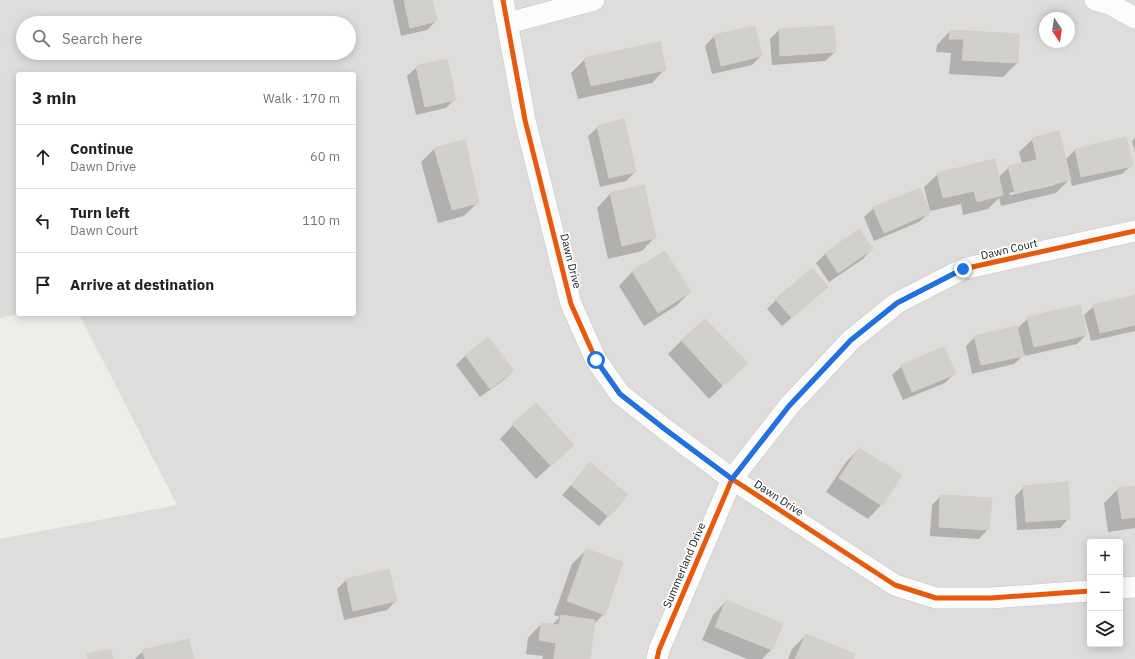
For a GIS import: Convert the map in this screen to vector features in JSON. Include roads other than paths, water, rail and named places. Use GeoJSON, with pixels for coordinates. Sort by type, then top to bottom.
{"type":"FeatureCollection","features":[{"type":"Feature","properties":{"kind":"street","name":"Dawn Drive"},"geometry":{"type":"LineString","coordinates":[[503,0],[526,120],[571,304],[596,360],[620,394],[732,479],[895,585],[936,598],[991,598],[1087,590]]}},
{"type":"Feature","properties":{"kind":"street"},"geometry":{"type":"LineString","coordinates":[[508,23],[594,0]]}},
{"type":"Feature","properties":{"kind":"street"},"geometry":{"type":"LineString","coordinates":[[1095,0],[1110,4],[1135,18]]}},
{"type":"Feature","properties":{"kind":"street","name":"Dawn Court"},"geometry":{"type":"LineString","coordinates":[[732,479],[789,406],[851,340],[897,303],[963,269],[1135,231]]}},
{"type":"Feature","properties":{"kind":"street","name":"Summerland Drive"},"geometry":{"type":"LineString","coordinates":[[657,659],[659,650],[732,479]]}},
{"type":"Feature","properties":{"kind":"street"},"geometry":{"type":"LineString","coordinates":[[1123,588],[1135,587]]}}]}
